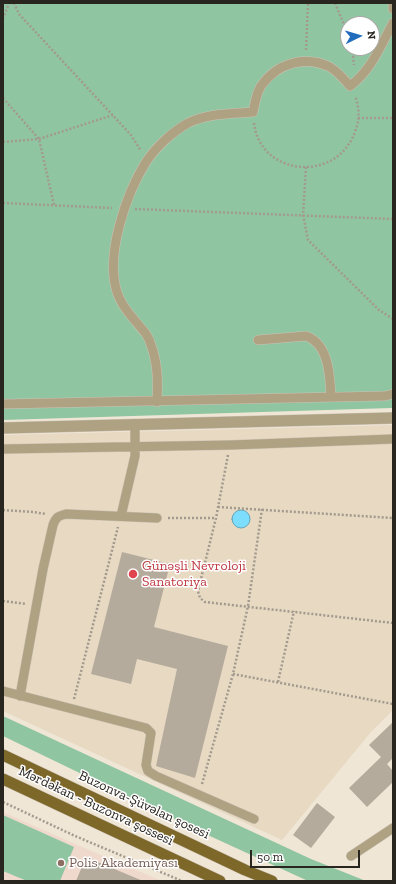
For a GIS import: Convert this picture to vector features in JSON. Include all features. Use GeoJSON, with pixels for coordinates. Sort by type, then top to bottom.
{"type":"FeatureCollection","features":[{"type":"Feature","properties":{"kind":"main road","name":"Buzonva-Şüvəlan şosesi"},"geometry":{"type":"LineString","coordinates":[[3,755],[245,870],[272,881]]}},
{"type":"Feature","properties":{"kind":"main road","name":"Mərdəkan - Buzonva şossesi"},"geometry":{"type":"LineString","coordinates":[[3,779],[220,881]]}},
{"type":"Feature","properties":{"kind":"street"},"geometry":{"type":"LineString","coordinates":[[3,428],[393,418]]}},
{"type":"Feature","properties":{"kind":"lane"},"geometry":{"type":"LineString","coordinates":[[157,402],[157,362],[147,335],[134,321],[117,293],[115,282],[115,246],[120,224],[137,178],[147,161],[163,141],[187,124],[210,116],[253,112],[255,99],[269,76],[280,68],[292,63],[305,61],[319,63],[331,68],[342,76],[350,86],[361,78],[368,68],[393,23]]}},
{"type":"Feature","properties":{"kind":"lane"},"geometry":{"type":"LineString","coordinates":[[258,340],[306,336],[313,339],[320,346],[328,367],[331,397]]}},
{"type":"Feature","properties":{"kind":"lane"},"geometry":{"type":"LineString","coordinates":[[3,404],[157,402],[385,396],[393,394]]}},
{"type":"Feature","properties":{"kind":"lane"},"geometry":{"type":"LineString","coordinates":[[121,516],[135,456],[135,424]]}},
{"type":"Feature","properties":{"kind":"lane"},"geometry":{"type":"LineString","coordinates":[[3,449],[230,445],[393,439]]}},
{"type":"Feature","properties":{"kind":"lane"},"geometry":{"type":"LineString","coordinates":[[20,696],[43,569],[55,519],[58,516],[66,514],[157,518]]}},
{"type":"Feature","properties":{"kind":"lane"},"geometry":{"type":"LineString","coordinates":[[3,691],[146,728],[151,733],[146,765],[148,771],[156,776],[254,819]]}},
{"type":"Feature","properties":{"kind":"lane"},"geometry":{"type":"LineString","coordinates":[[351,856],[393,828]]}},
{"type":"Feature","properties":{"kind":"path"},"geometry":{"type":"LineString","coordinates":[[3,19],[9,3]]}},
{"type":"Feature","properties":{"kind":"path"},"geometry":{"type":"LineString","coordinates":[[14,3],[19,14],[131,135],[147,161]]}},
{"type":"Feature","properties":{"kind":"path"},"geometry":{"type":"LineString","coordinates":[[305,61],[308,3]]}},
{"type":"Feature","properties":{"kind":"path"},"geometry":{"type":"LineString","coordinates":[[335,3],[340,16]]}},
{"type":"Feature","properties":{"kind":"path"},"geometry":{"type":"LineString","coordinates":[[253,112],[254,125],[258,138],[266,149],[276,158],[287,164],[306,167],[326,164],[347,148],[354,137],[358,124],[359,111],[356,98],[350,86]]}},
{"type":"Feature","properties":{"kind":"path"},"geometry":{"type":"LineString","coordinates":[[3,98],[38,139],[54,206]]}},
{"type":"Feature","properties":{"kind":"path"},"geometry":{"type":"LineString","coordinates":[[3,142],[38,139],[113,115]]}},
{"type":"Feature","properties":{"kind":"path"},"geometry":{"type":"LineString","coordinates":[[358,118],[393,118]]}},
{"type":"Feature","properties":{"kind":"path"},"geometry":{"type":"LineString","coordinates":[[306,167],[303,216],[308,240],[379,310],[393,319]]}},
{"type":"Feature","properties":{"kind":"path"},"geometry":{"type":"LineString","coordinates":[[3,203],[393,219]]}},
{"type":"Feature","properties":{"kind":"path"},"geometry":{"type":"LineString","coordinates":[[230,445],[216,518],[198,591],[200,598],[205,602],[393,623]]}},
{"type":"Feature","properties":{"kind":"path"},"geometry":{"type":"LineString","coordinates":[[218,507],[393,518]]}},
{"type":"Feature","properties":{"kind":"path"},"geometry":{"type":"LineString","coordinates":[[199,795],[233,674],[248,606],[262,509]]}},
{"type":"Feature","properties":{"kind":"path"},"geometry":{"type":"LineString","coordinates":[[3,510],[44,514],[55,519]]}},
{"type":"Feature","properties":{"kind":"path"},"geometry":{"type":"LineString","coordinates":[[71,709],[121,516]]}},
{"type":"Feature","properties":{"kind":"path"},"geometry":{"type":"LineString","coordinates":[[157,518],[216,518]]}},
{"type":"Feature","properties":{"kind":"path"},"geometry":{"type":"LineString","coordinates":[[3,601],[36,606]]}},
{"type":"Feature","properties":{"kind":"path"},"geometry":{"type":"LineString","coordinates":[[278,682],[294,612]]}},
{"type":"Feature","properties":{"kind":"path"},"geometry":{"type":"LineString","coordinates":[[233,674],[393,704]]}},
{"type":"Feature","properties":{"kind":"path"},"geometry":{"type":"LineString","coordinates":[[3,802],[75,836],[182,881]]}},
{"type":"Feature","properties":{"kind":"shaded area"},"geometry":{"type":"Polygon","coordinates":[[[393,425],[393,710],[371,732],[282,840],[3,711],[3,435],[393,425]]]}},
{"type":"Feature","properties":{"kind":"shaded area","name":"Polis Akademiyası"},"geometry":{"type":"Polygon","coordinates":[[[3,812],[75,844],[162,881],[3,881],[3,812]]]}},
{"type":"Feature","properties":{"kind":"green space"},"geometry":{"type":"Polygon","coordinates":[[[3,3],[393,3],[392,408],[3,420],[3,3]]]}},
{"type":"Feature","properties":{"kind":"green space"},"geometry":{"type":"Polygon","coordinates":[[[3,716],[311,859],[366,881],[308,881],[212,837],[3,736],[3,716]]]}},
{"type":"Feature","properties":{"kind":"green space"},"geometry":{"type":"Polygon","coordinates":[[[3,815],[74,847],[60,881],[27,881],[3,871],[3,815]]]}},
{"type":"Feature","properties":{"kind":"water"},"geometry":{"type":"Polygon","coordinates":[[[241,510],[247,513],[250,519],[247,525],[241,528],[235,525],[232,519],[235,513],[241,510]]]}},
{"type":"Feature","properties":{"kind":"building"},"geometry":{"type":"Polygon","coordinates":[[[122,552],[170,564],[154,627],[228,646],[195,778],[156,766],[177,669],[137,659],[131,684],[91,674],[122,552]]]}},
{"type":"Feature","properties":{"kind":"building"},"geometry":{"type":"Polygon","coordinates":[[[393,722],[393,758],[387,764],[393,771],[393,782],[367,807],[349,788],[381,757],[369,745],[393,722]]]}},
{"type":"Feature","properties":{"kind":"building"},"geometry":{"type":"Polygon","coordinates":[[[317,803],[335,817],[311,848],[293,835],[317,803]]]}},
{"type":"Feature","properties":{"kind":"building"},"geometry":{"type":"Polygon","coordinates":[[[86,857],[143,881],[76,881],[86,857]]]}},
{"type":"Feature","properties":{"kind":"place","name":"Günəşli Nevroloji Sanatoriya"},"geometry":{"type":"Point","coordinates":[133,574]}},
{"type":"Feature","properties":{"kind":"place","name":"Polis Akademiyası"},"geometry":{"type":"Point","coordinates":[61,863]}}]}
